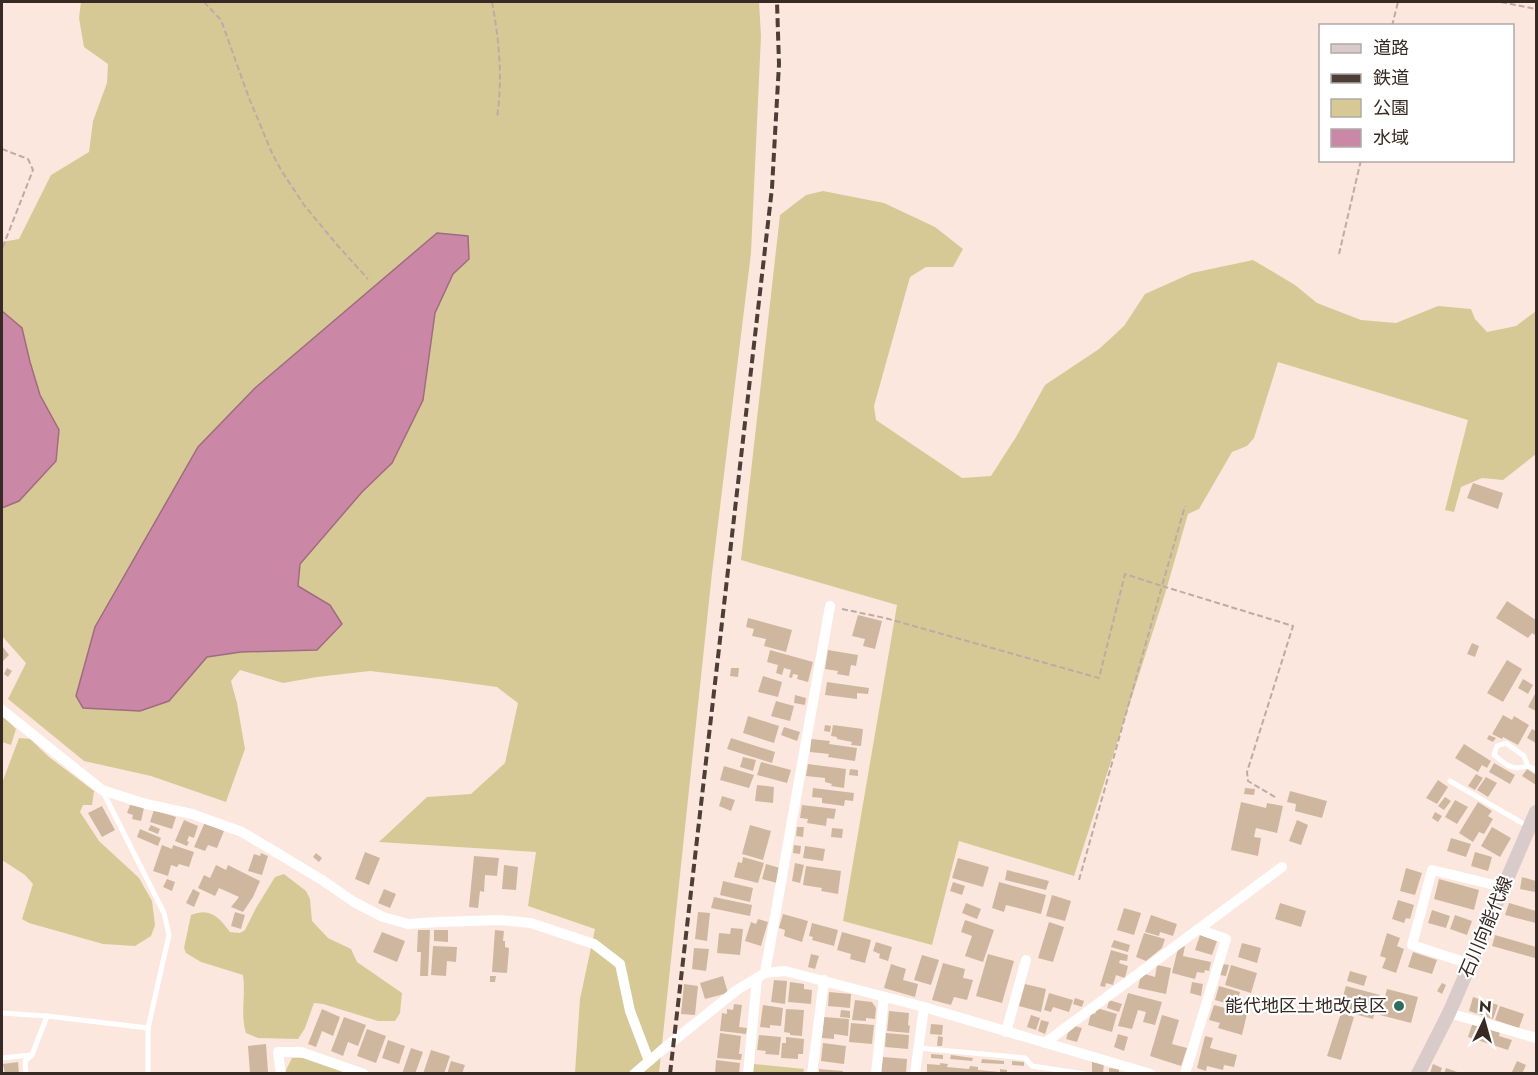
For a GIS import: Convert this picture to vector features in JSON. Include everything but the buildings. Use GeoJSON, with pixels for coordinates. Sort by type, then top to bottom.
{"type":"FeatureCollection","features":[{"type":"Feature","properties":{"kind":"main road","name":"石川向能代線"},"geometry":{"type":"LineString","coordinates":[[1418,1074],[1449,1013],[1536,812]]}},
{"type":"Feature","properties":{"kind":"street"},"geometry":{"type":"LineString","coordinates":[[748,1074],[761,975],[830,606]]}},
{"type":"Feature","properties":{"kind":"street"},"geometry":{"type":"LineString","coordinates":[[2,710],[102,790],[146,804],[192,814],[242,832],[354,902],[383,917],[408,924],[531,922],[594,944],[620,964],[630,1011],[648,1061]]}},
{"type":"Feature","properties":{"kind":"street"},"geometry":{"type":"LineString","coordinates":[[1045,1043],[1282,867]]}},
{"type":"Feature","properties":{"kind":"street"},"geometry":{"type":"LineString","coordinates":[[1470,964],[1412,945],[1432,870],[1503,887]]}},
{"type":"Feature","properties":{"kind":"street"},"geometry":{"type":"LineString","coordinates":[[1185,1074],[1226,939],[1198,930]]}},
{"type":"Feature","properties":{"kind":"street"},"geometry":{"type":"LineString","coordinates":[[1006,1032],[1026,960]]}},
{"type":"Feature","properties":{"kind":"street"},"geometry":{"type":"LineString","coordinates":[[634,1074],[737,990],[761,975],[785,971],[924,1007],[1129,1071],[1151,1074]]}},
{"type":"Feature","properties":{"kind":"street"},"geometry":{"type":"LineString","coordinates":[[812,1074],[824,980]]}},
{"type":"Feature","properties":{"kind":"street"},"geometry":{"type":"LineString","coordinates":[[876,1074],[884,997]]}},
{"type":"Feature","properties":{"kind":"street"},"geometry":{"type":"LineString","coordinates":[[915,1074],[924,1007]]}},
{"type":"Feature","properties":{"kind":"street"},"geometry":{"type":"LineString","coordinates":[[1449,1013],[1536,1037]]}},
{"type":"Feature","properties":{"kind":"street"},"geometry":{"type":"LineString","coordinates":[[281,1074],[278,1052],[301,1052],[364,1074]]}},
{"type":"Feature","properties":{"kind":"lane"},"geometry":{"type":"LineString","coordinates":[[1528,766],[1524,756],[1506,744],[1497,746],[1494,755],[1510,768],[1528,766],[1536,770]]}},
{"type":"Feature","properties":{"kind":"lane"},"geometry":{"type":"LineString","coordinates":[[1450,782],[1530,828]]}},
{"type":"Feature","properties":{"kind":"lane"},"geometry":{"type":"LineString","coordinates":[[102,790],[164,912],[169,935],[148,1028],[148,1074]]}},
{"type":"Feature","properties":{"kind":"lane"},"geometry":{"type":"LineString","coordinates":[[2,1013],[148,1028]]}},
{"type":"Feature","properties":{"kind":"lane"},"geometry":{"type":"LineString","coordinates":[[26,1074],[26,1061],[32,1055],[47,1016]]}},
{"type":"Feature","properties":{"kind":"lane"},"geometry":{"type":"LineString","coordinates":[[918,1048],[1025,1058],[1032,1066],[1085,1074]]}},
{"type":"Feature","properties":{"kind":"lane"},"geometry":{"type":"LineString","coordinates":[[2,1058],[32,1055]]}},
{"type":"Feature","properties":{"kind":"path"},"geometry":{"type":"LineString","coordinates":[[204,2],[221,20],[249,98],[281,170],[304,205],[368,279]]}},
{"type":"Feature","properties":{"kind":"path"},"geometry":{"type":"LineString","coordinates":[[492,2],[500,58],[497,117]]}},
{"type":"Feature","properties":{"kind":"path"},"geometry":{"type":"LineString","coordinates":[[1392,24],[1398,2]]}},
{"type":"Feature","properties":{"kind":"path"},"geometry":{"type":"LineString","coordinates":[[1501,2],[1536,9]]}},
{"type":"Feature","properties":{"kind":"path"},"geometry":{"type":"LineString","coordinates":[[2,149],[28,159],[33,170],[2,249]]}},
{"type":"Feature","properties":{"kind":"path"},"geometry":{"type":"LineString","coordinates":[[1339,254],[1361,162]]}},
{"type":"Feature","properties":{"kind":"path"},"geometry":{"type":"LineString","coordinates":[[1079,880],[1185,506]]}},
{"type":"Feature","properties":{"kind":"path"},"geometry":{"type":"LineString","coordinates":[[830,606],[885,618],[1099,678],[1125,574],[1293,626],[1246,772],[1248,781],[1275,797]]}},
{"type":"Feature","properties":{"kind":"green space"},"geometry":{"type":"Polygon","coordinates":[[[81,2],[759,2],[761,36],[751,253],[712,573],[659,1073],[575,1073],[580,999],[595,929],[528,906],[536,852],[379,842],[427,797],[471,794],[505,763],[518,703],[497,687],[370,671],[283,683],[240,670],[231,681],[245,749],[226,802],[151,776],[84,761],[8,699],[26,663],[2,636],[2,508],[19,501],[56,461],[59,430],[40,395],[22,328],[2,311],[2,242],[19,239],[51,175],[89,152],[93,121],[107,83],[108,64],[84,47],[79,18],[81,2]],[[437,233],[255,388],[198,447],[207,657],[241,652],[330,605],[298,586],[300,564],[362,492],[392,463],[423,400],[435,313],[453,274],[469,259],[437,233]]]}},
{"type":"Feature","properties":{"kind":"green space"},"geometry":{"type":"Polygon","coordinates":[[[823,191],[884,203],[935,227],[963,249],[953,267],[926,267],[910,277],[874,406],[876,420],[962,478],[991,476],[1045,385],[1099,349],[1124,326],[1145,294],[1192,273],[1253,260],[1295,285],[1317,303],[1361,320],[1396,323],[1438,306],[1471,309],[1475,319],[1487,332],[1516,326],[1536,311],[1536,454],[1503,480],[1482,478],[1461,487],[1454,512],[1445,510],[1468,420],[1278,362],[1254,438],[1247,446],[1232,452],[1199,509],[1188,514],[1165,594],[1074,876],[959,841],[932,945],[843,921],[897,605],[741,560],[780,215],[806,195],[823,191]]]}},
{"type":"Feature","properties":{"kind":"green space"},"geometry":{"type":"Polygon","coordinates":[[[2,715],[16,729],[11,745],[2,742],[2,715]]]}},
{"type":"Feature","properties":{"kind":"green space"},"geometry":{"type":"Polygon","coordinates":[[[19,738],[30,739],[49,757],[94,791],[92,805],[83,805],[80,812],[99,841],[139,878],[152,901],[155,925],[151,936],[135,946],[103,944],[22,919],[33,884],[25,875],[2,860],[2,783],[19,738]]]}},
{"type":"Feature","properties":{"kind":"green space"},"geometry":{"type":"Polygon","coordinates":[[[284,874],[306,891],[310,899],[312,921],[328,938],[351,949],[357,962],[402,993],[400,1013],[395,1021],[378,1021],[314,1003],[305,1028],[298,1039],[258,1038],[246,1033],[243,1019],[243,975],[201,962],[186,953],[184,948],[191,915],[209,913],[218,918],[230,932],[240,933],[245,930],[275,877],[284,874]]]}},
{"type":"Feature","properties":{"kind":"green space"},"geometry":{"type":"Polygon","coordinates":[[[292,1058],[306,1058],[342,1071],[341,1074],[287,1074],[285,1072],[292,1058]]]}},
{"type":"Feature","properties":{"kind":"green space"},"geometry":{"type":"Polygon","coordinates":[[[754,1064],[804,1069],[803,1073],[753,1074],[754,1064]]]}},
{"type":"Feature","properties":{"kind":"water"},"geometry":{"type":"Polygon","coordinates":[[[437,233],[468,236],[469,259],[453,274],[435,313],[423,400],[392,463],[362,492],[300,564],[298,586],[330,605],[342,624],[317,650],[241,652],[207,657],[169,701],[140,711],[83,708],[76,696],[95,627],[198,447],[255,388],[437,233]]]}},
{"type":"Feature","properties":{"kind":"water"},"geometry":{"type":"Polygon","coordinates":[[[2,311],[22,328],[40,395],[59,430],[56,461],[19,501],[2,508],[2,311]]]}},
{"type":"Feature","properties":{"kind":"railway"},"geometry":{"type":"LineString","coordinates":[[670,1074],[772,188],[779,64],[777,2]]}},
{"type":"Feature","properties":{"kind":"place","name":"能代地区土地改良区"},"geometry":{"type":"Point","coordinates":[1399,1006]}}]}
